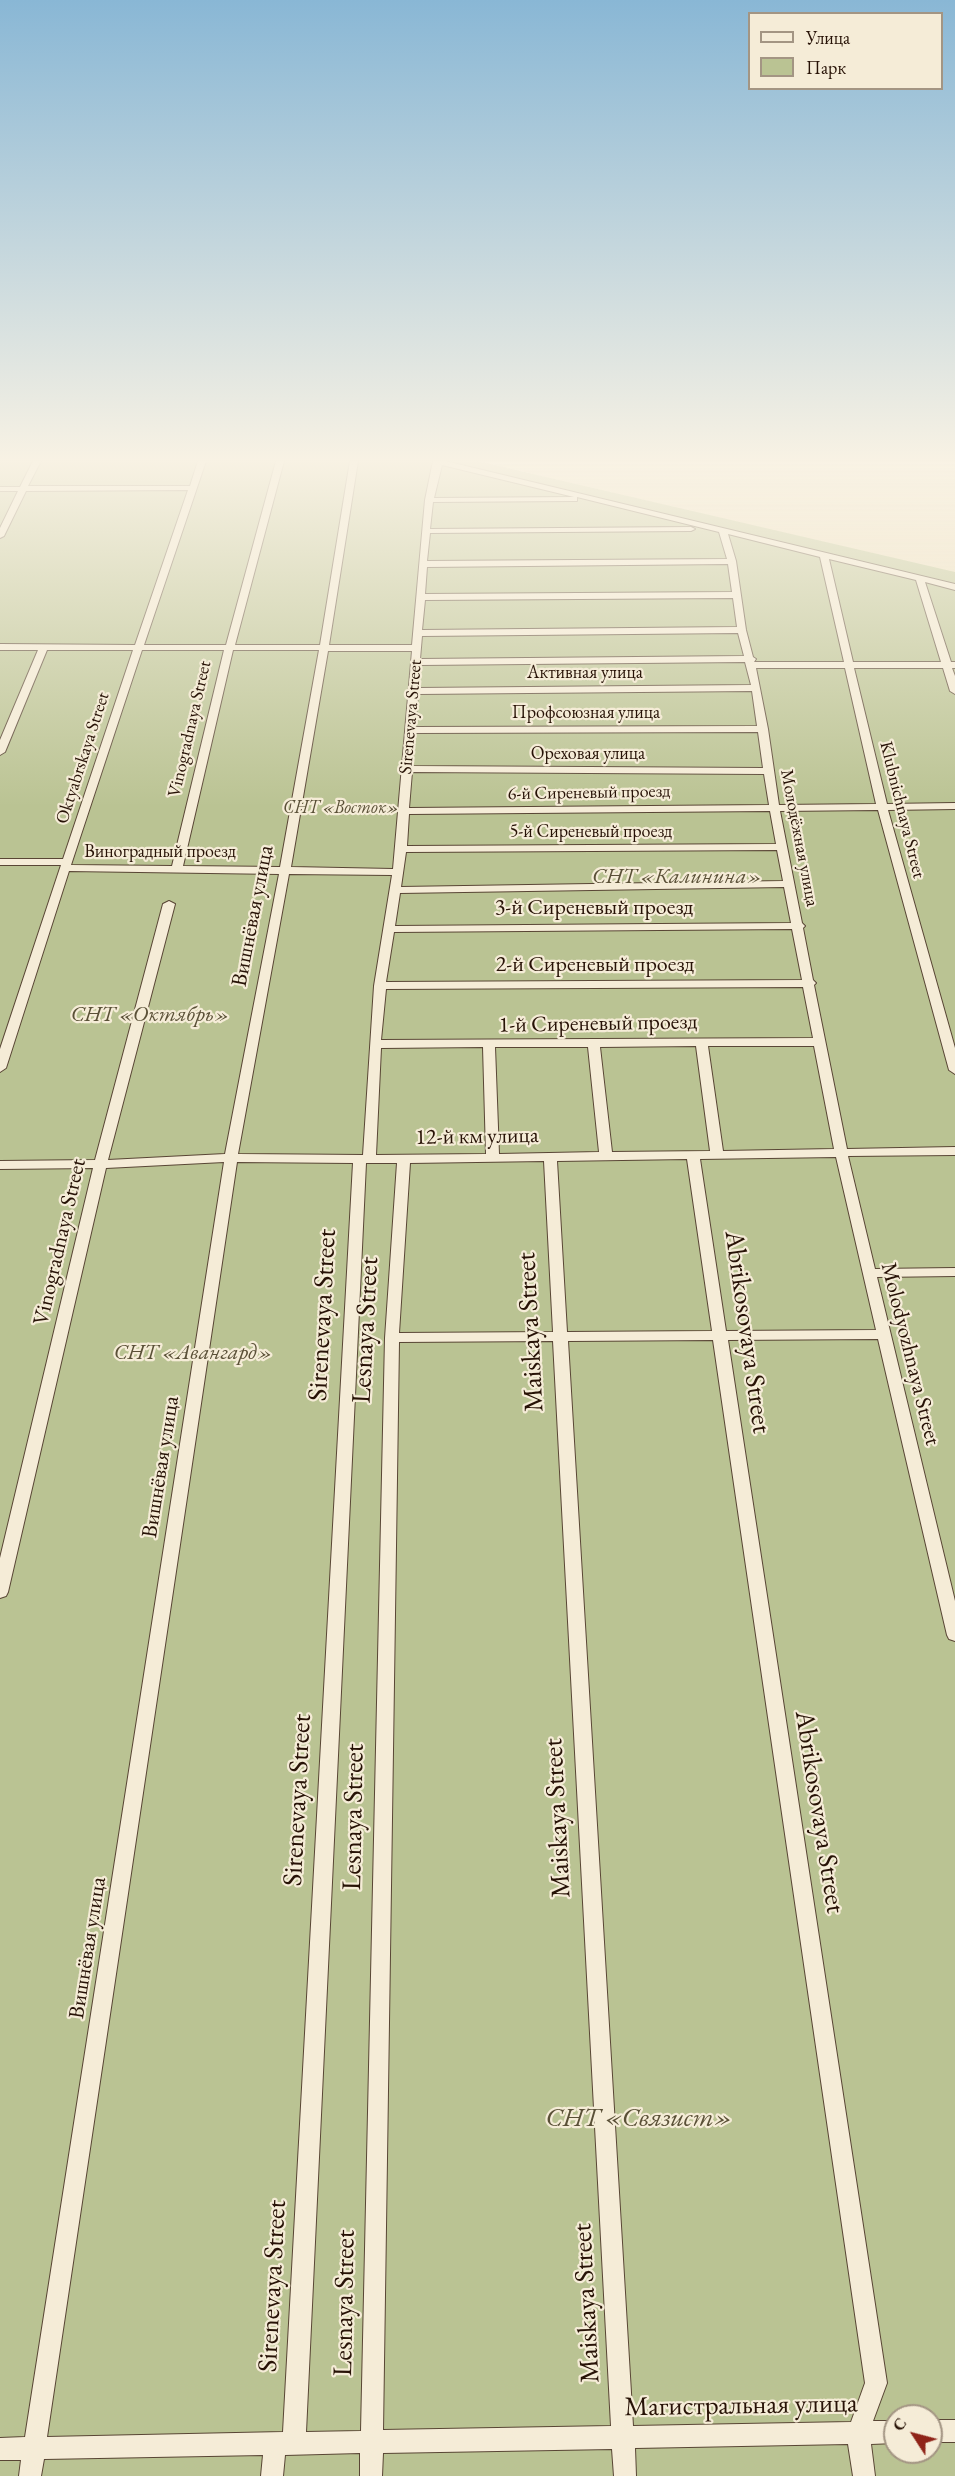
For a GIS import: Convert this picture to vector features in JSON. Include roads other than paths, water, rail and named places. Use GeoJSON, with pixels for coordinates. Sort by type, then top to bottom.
{"type":"FeatureCollection","features":[{"type":"Feature","properties":{"kind":"street","name":"Oktyabrskaya Street"},"geometry":{"type":"LineString","coordinates":[[0,1068],[163,577]]}},
{"type":"Feature","properties":{"kind":"street","name":"Vinogradnaya Street"},"geometry":{"type":"LineString","coordinates":[[177,868],[249,577]]}},
{"type":"Feature","properties":{"kind":"street","name":"Вишнёвая улица"},"geometry":{"type":"LineString","coordinates":[[30,2476],[231,1158],[285,870],[335,577]]}},
{"type":"Feature","properties":{"kind":"street","name":"Sirenevaya Street"},"geometry":{"type":"LineString","coordinates":[[272,2476],[284,2444],[364,1159],[381,986],[401,849],[422,577]]}},
{"type":"Feature","properties":{"kind":"street","name":"Молодёжная улица"},"geometry":{"type":"LineString","coordinates":[[734,577],[742,630],[756,688],[774,807],[799,926],[841,1152]]}},
{"type":"Feature","properties":{"kind":"street","name":"Klubnichnaya Street"},"geometry":{"type":"LineString","coordinates":[[828,577],[882,806],[955,1070]]}},
{"type":"Feature","properties":{"kind":"street"},"geometry":{"type":"LineString","coordinates":[[906,577],[955,587]]}},
{"type":"Feature","properties":{"kind":"street"},"geometry":{"type":"LineString","coordinates":[[920,580],[951,665],[955,691]]}},
{"type":"Feature","properties":{"kind":"street"},"geometry":{"type":"LineString","coordinates":[[420,597],[737,595]]}},
{"type":"Feature","properties":{"kind":"street"},"geometry":{"type":"LineString","coordinates":[[417,633],[742,630]]}},
{"type":"Feature","properties":{"kind":"street"},"geometry":{"type":"LineString","coordinates":[[0,647],[230,645],[417,648]]}},
{"type":"Feature","properties":{"kind":"street"},"geometry":{"type":"LineString","coordinates":[[0,752],[44,647]]}},
{"type":"Feature","properties":{"kind":"street"},"geometry":{"type":"LineString","coordinates":[[416,662],[751,662],[951,665]]}},
{"type":"Feature","properties":{"kind":"street","name":"Активная улица"},"geometry":{"type":"LineString","coordinates":[[413,691],[756,688]]}},
{"type":"Feature","properties":{"kind":"street","name":"Профсоюзная улица"},"geometry":{"type":"LineString","coordinates":[[410,730],[763,729]]}},
{"type":"Feature","properties":{"kind":"street","name":"Ореховая улица"},"geometry":{"type":"LineString","coordinates":[[406,770],[769,771]]}},
{"type":"Feature","properties":{"kind":"street","name":"6-й Сиреневый проезд"},"geometry":{"type":"LineString","coordinates":[[404,811],[955,806]]}},
{"type":"Feature","properties":{"kind":"street","name":"5-й Сиреневый проезд"},"geometry":{"type":"LineString","coordinates":[[401,849],[782,847]]}},
{"type":"Feature","properties":{"kind":"street","name":"Виноградный проезд"},"geometry":{"type":"LineString","coordinates":[[0,862],[398,872]]}},
{"type":"Feature","properties":{"kind":"street"},"geometry":{"type":"LineString","coordinates":[[396,890],[790,884]]}},
{"type":"Feature","properties":{"kind":"street","name":"Vinogradnaya Street"},"geometry":{"type":"LineString","coordinates":[[0,1592],[100,1164],[169,904]]}},
{"type":"Feature","properties":{"kind":"street","name":"3-й Сиреневый проезд"},"geometry":{"type":"LineString","coordinates":[[390,929],[799,926]]}},
{"type":"Feature","properties":{"kind":"street","name":"2-й Сиреневый проезд"},"geometry":{"type":"LineString","coordinates":[[381,986],[810,983]]}},
{"type":"Feature","properties":{"kind":"street","name":"1-й Сиреневый проезд"},"geometry":{"type":"LineString","coordinates":[[375,1044],[489,1046],[821,1042]]}},
{"type":"Feature","properties":{"kind":"street"},"geometry":{"type":"LineString","coordinates":[[594,1043],[606,1156]]}},
{"type":"Feature","properties":{"kind":"street"},"geometry":{"type":"LineString","coordinates":[[702,1043],[717,1154]]}},
{"type":"Feature","properties":{"kind":"street"},"geometry":{"type":"LineString","coordinates":[[489,1046],[493,1157]]}},
{"type":"Feature","properties":{"kind":"street","name":"12-й км улица"},"geometry":{"type":"LineString","coordinates":[[0,1165],[100,1164],[231,1158],[404,1159],[955,1151]]}},
{"type":"Feature","properties":{"kind":"street","name":"Molodyozhnaya Street"},"geometry":{"type":"LineString","coordinates":[[841,1152],[955,1635]]}},
{"type":"Feature","properties":{"kind":"street","name":"Abrikosovaya Street"},"geometry":{"type":"LineString","coordinates":[[693,1155],[876,2383],[858,2433],[864,2476]]}},
{"type":"Feature","properties":{"kind":"street","name":"Maiskaya Street"},"geometry":{"type":"LineString","coordinates":[[550,1156],[625,2476]]}},
{"type":"Feature","properties":{"kind":"street","name":"Lesnaya Street"},"geometry":{"type":"LineString","coordinates":[[371,2476],[392,1338],[404,1159]]}},
{"type":"Feature","properties":{"kind":"street"},"geometry":{"type":"LineString","coordinates":[[869,1273],[955,1272]]}},
{"type":"Feature","properties":{"kind":"street"},"geometry":{"type":"LineString","coordinates":[[392,1338],[885,1334]]}},
{"type":"Feature","properties":{"kind":"street","name":"Магистральная улица"},"geometry":{"type":"LineString","coordinates":[[0,2449],[284,2444],[371,2440],[883,2432]]}},
{"type":"Feature","properties":{"kind":"park label","name":"СНТ «Восток»"},"geometry":{"type":"Point","coordinates":[341,808]}},
{"type":"Feature","properties":{"kind":"park label","name":"СНТ «Калинина»"},"geometry":{"type":"Point","coordinates":[677,877]}},
{"type":"Feature","properties":{"kind":"park label","name":"СНТ «Октябрь»"},"geometry":{"type":"Point","coordinates":[150,1015]}},
{"type":"Feature","properties":{"kind":"park label","name":"СНТ «Авангард»"},"geometry":{"type":"Point","coordinates":[193,1353]}},
{"type":"Feature","properties":{"kind":"park label","name":"СНТ «Связист»"},"geometry":{"type":"Point","coordinates":[639,2119]}}]}
